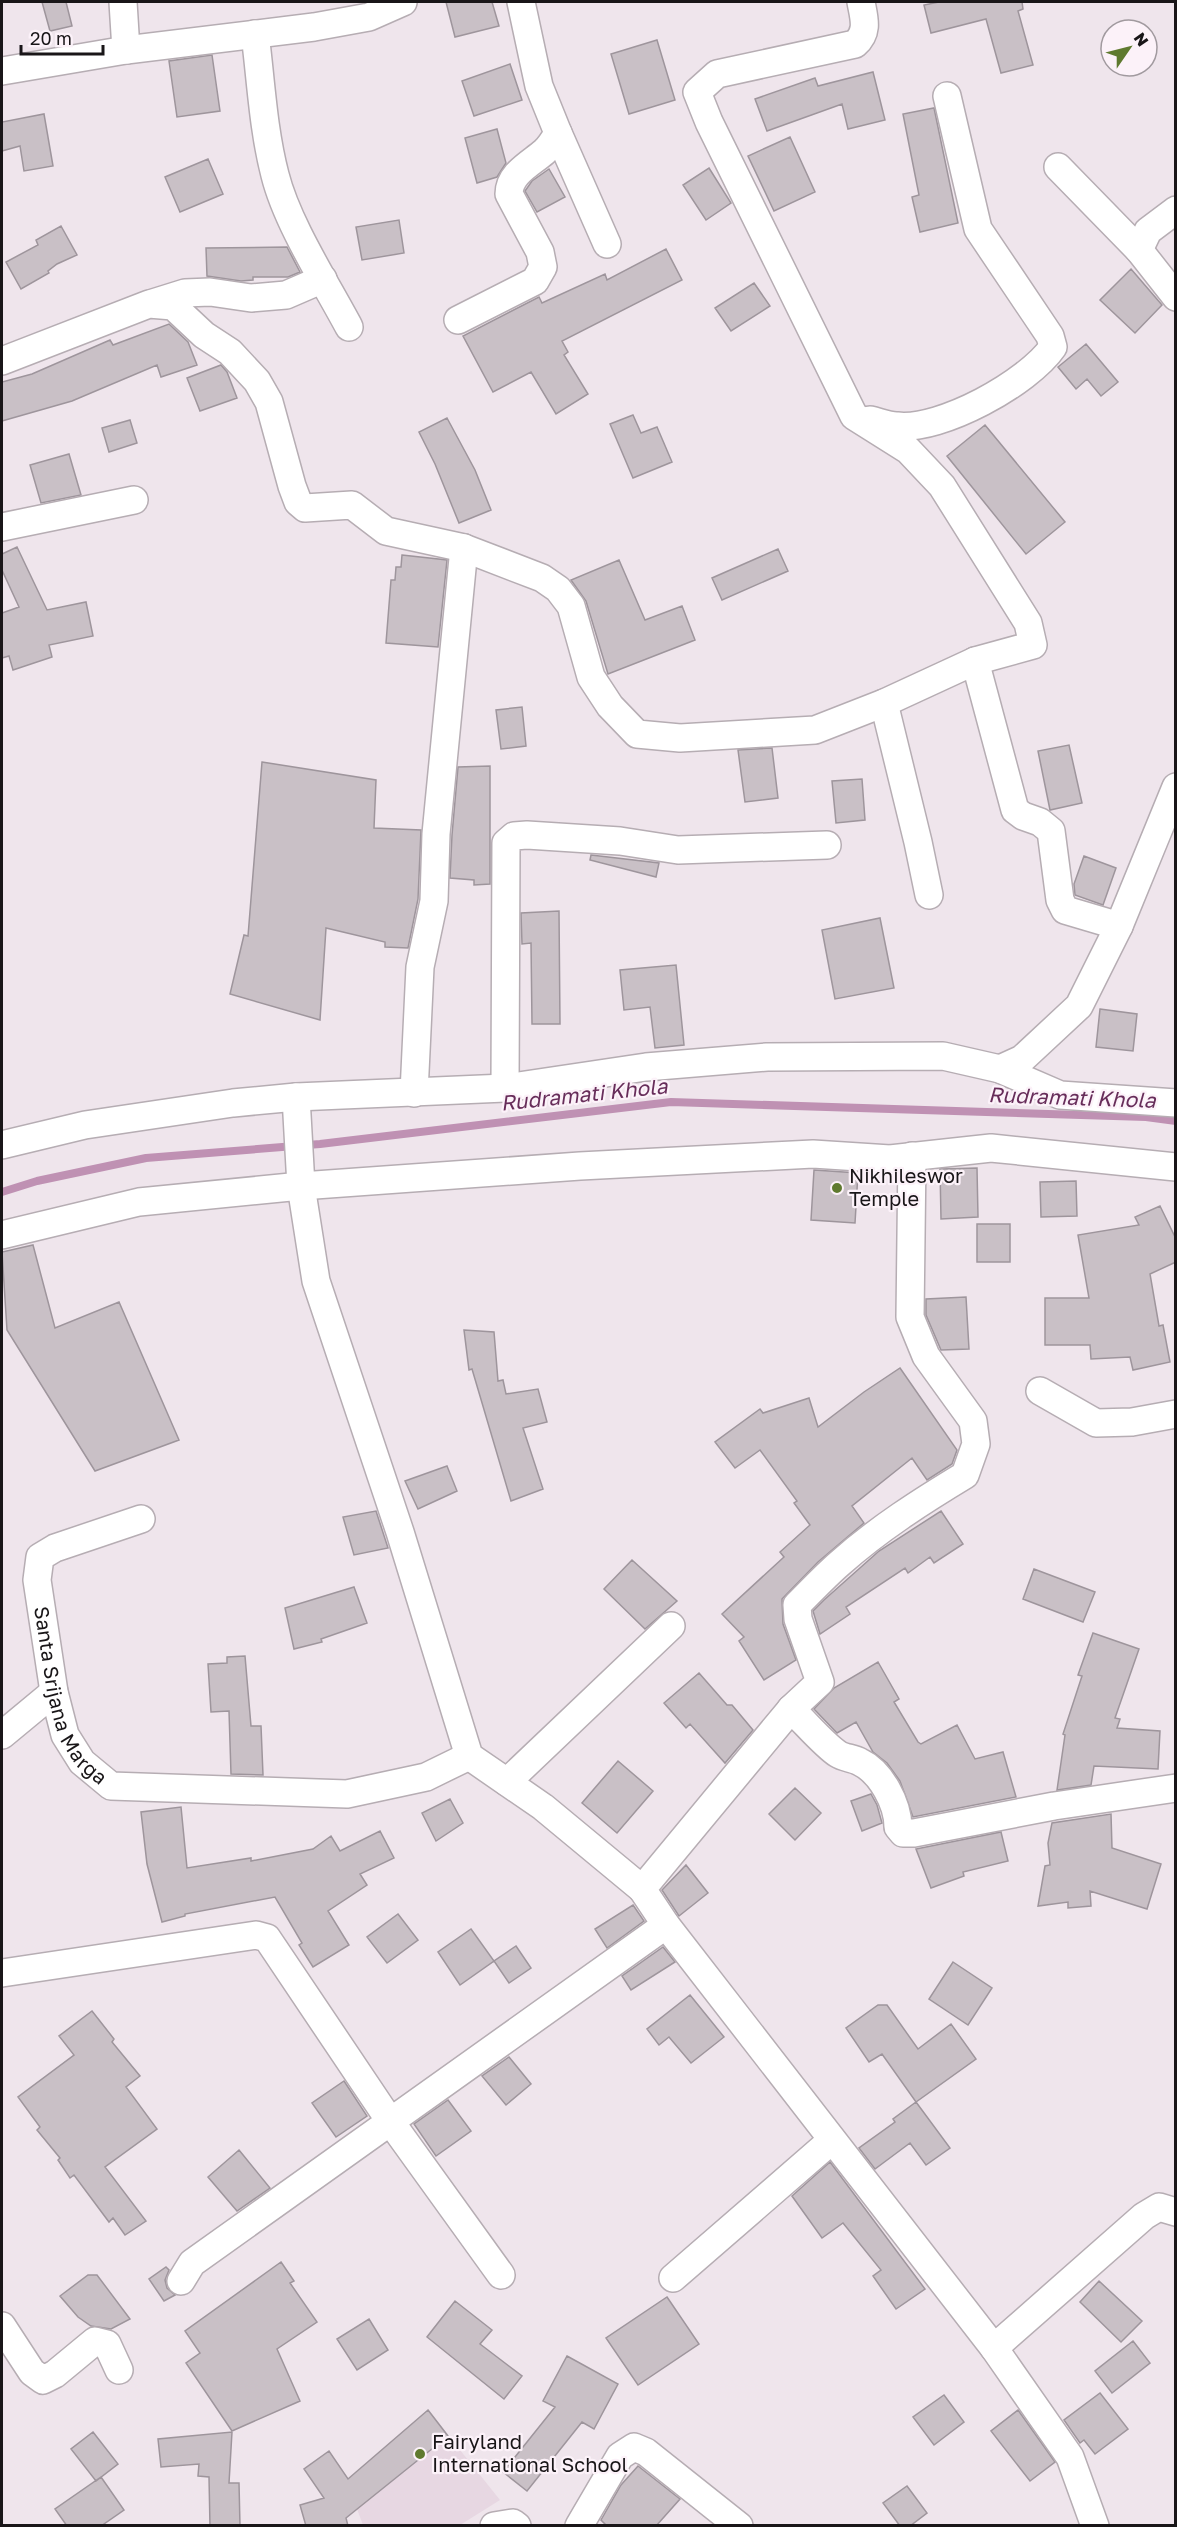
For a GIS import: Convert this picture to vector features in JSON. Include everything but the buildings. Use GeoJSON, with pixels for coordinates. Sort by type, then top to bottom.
{"type":"FeatureCollection","features":[{"type":"Feature","properties":{"kind":"street"},"geometry":{"type":"LineString","coordinates":[[123,2],[126,50]]}},
{"type":"Feature","properties":{"kind":"street"},"geometry":{"type":"LineString","coordinates":[[2,71],[126,50],[369,17],[403,2]]}},
{"type":"Feature","properties":{"kind":"street"},"geometry":{"type":"LineString","coordinates":[[520,2],[539,86],[607,244]]}},
{"type":"Feature","properties":{"kind":"street"},"geometry":{"type":"LineString","coordinates":[[149,304],[173,306],[204,335],[230,352],[257,381],[269,402],[298,502],[305,508],[352,505],[386,531],[464,548],[542,578],[558,589],[571,606],[591,678],[610,706],[637,734],[680,738],[815,729],[884,703],[975,661],[1033,645],[1028,623],[942,486],[908,450],[854,416],[709,122],[697,92],[717,74],[855,44],[863,38],[866,28],[861,2]]}},
{"type":"Feature","properties":{"kind":"street"},"geometry":{"type":"LineString","coordinates":[[255,34],[269,150],[275,177],[288,211],[349,327]]}},
{"type":"Feature","properties":{"kind":"street"},"geometry":{"type":"LineString","coordinates":[[854,416],[898,427],[948,419],[996,395],[1044,359],[1053,347],[1050,336],[978,229],[947,96]]}},
{"type":"Feature","properties":{"kind":"street"},"geometry":{"type":"LineString","coordinates":[[458,320],[535,281],[543,267],[540,252],[509,194],[509,186],[517,173],[546,150],[558,133]]}},
{"type":"Feature","properties":{"kind":"street"},"geometry":{"type":"LineString","coordinates":[[1058,167],[1139,250],[1176,297]]}},
{"type":"Feature","properties":{"kind":"street"},"geometry":{"type":"LineString","coordinates":[[1139,250],[1148,231],[1176,210]]}},
{"type":"Feature","properties":{"kind":"street"},"geometry":{"type":"LineString","coordinates":[[2,361],[149,304],[185,293],[210,292],[251,298],[286,295],[323,279]]}},
{"type":"Feature","properties":{"kind":"street"},"geometry":{"type":"LineString","coordinates":[[2,527],[135,500]]}},
{"type":"Feature","properties":{"kind":"street"},"geometry":{"type":"LineString","coordinates":[[414,1093],[420,967],[434,900],[436,834],[464,548]]}},
{"type":"Feature","properties":{"kind":"street"},"geometry":{"type":"LineString","coordinates":[[975,661],[1015,810],[1023,816],[1041,822],[1051,831],[1060,900],[1065,910],[1119,926]]}},
{"type":"Feature","properties":{"kind":"street"},"geometry":{"type":"LineString","coordinates":[[884,703],[929,896]]}},
{"type":"Feature","properties":{"kind":"street"},"geometry":{"type":"LineString","coordinates":[[1000,1069],[1022,1059],[1079,1006],[1119,926],[1176,787]]}},
{"type":"Feature","properties":{"kind":"street"},"geometry":{"type":"LineString","coordinates":[[505,1088],[506,843],[514,836],[620,841],[678,850],[828,845]]}},
{"type":"Feature","properties":{"kind":"street"},"geometry":{"type":"LineString","coordinates":[[2,1145],[85,1125],[233,1103],[296,1109],[414,1093],[505,1088],[646,1067],[767,1057],[943,1056],[1000,1069],[1060,1095],[1176,1103]]}},
{"type":"Feature","properties":{"kind":"street"},"geometry":{"type":"LineString","coordinates":[[296,1109],[300,1177],[316,1281],[400,1532],[469,1756],[543,1807],[642,1889],[666,1925],[994,2348],[1070,2457],[1095,2526]]}},
{"type":"Feature","properties":{"kind":"street"},"geometry":{"type":"LineString","coordinates":[[2,1235],[138,1202],[300,1177],[813,1155],[890,1159],[992,1148],[1176,1167]]}},
{"type":"Feature","properties":{"kind":"street"},"geometry":{"type":"LineString","coordinates":[[642,1889],[791,1709],[820,1682],[798,1619],[797,1605],[840,1563],[878,1533],[933,1494],[965,1475],[976,1444],[973,1421],[926,1356],[910,1317],[912,1156]]}},
{"type":"Feature","properties":{"kind":"street"},"geometry":{"type":"LineString","coordinates":[[1040,1391],[1096,1423],[1132,1422],[1176,1414]]}},
{"type":"Feature","properties":{"kind":"street","name":"Santa Srijana Marga"},"geometry":{"type":"LineString","coordinates":[[141,1519],[55,1548],[40,1557],[37,1580],[54,1692],[65,1735],[82,1762],[111,1786],[348,1794],[426,1777],[469,1756]]}},
{"type":"Feature","properties":{"kind":"street"},"geometry":{"type":"LineString","coordinates":[[507,1782],[670,1626]]}},
{"type":"Feature","properties":{"kind":"street"},"geometry":{"type":"LineString","coordinates":[[2,1736],[54,1692]]}},
{"type":"Feature","properties":{"kind":"street"},"geometry":{"type":"LineString","coordinates":[[791,1709],[838,1754],[869,1768],[894,1800],[898,1814],[898,1827],[903,1833],[914,1833],[1054,1806],[1176,1788]]}},
{"type":"Feature","properties":{"kind":"street"},"geometry":{"type":"LineString","coordinates":[[181,2281],[192,2263],[666,1925]]}},
{"type":"Feature","properties":{"kind":"street"},"geometry":{"type":"LineString","coordinates":[[2,1972],[256,1935],[267,1938],[390,2121],[501,2275]]}},
{"type":"Feature","properties":{"kind":"street"},"geometry":{"type":"LineString","coordinates":[[673,2278],[832,2140]]}},
{"type":"Feature","properties":{"kind":"street"},"geometry":{"type":"LineString","coordinates":[[994,2348],[1144,2216],[1159,2207],[1176,2212]]}},
{"type":"Feature","properties":{"kind":"street"},"geometry":{"type":"LineString","coordinates":[[2,2326],[32,2372],[43,2380],[56,2374],[95,2341],[107,2344],[119,2370]]}},
{"type":"Feature","properties":{"kind":"street"},"geometry":{"type":"LineString","coordinates":[[579,2526],[620,2456],[634,2447],[646,2452],[739,2526]]}},
{"type":"Feature","properties":{"kind":"street"},"geometry":{"type":"LineString","coordinates":[[494,2526],[513,2523],[517,2526]]}},
{"type":"Feature","properties":{"kind":"shaded area","name":"Fairyland International School"},"geometry":{"type":"Polygon","coordinates":[[[428,2410],[500,2500],[460,2525],[363,2525],[357,2509],[428,2410]]]}},
{"type":"Feature","properties":{"kind":"waterway","name":"Rudramati Khola"},"geometry":{"type":"LineString","coordinates":[[2,1192],[37,1181],[146,1158],[320,1144],[671,1102],[1146,1117],[1176,1121]]}},
{"type":"Feature","properties":{"kind":"place","name":"Nikhileswor Temple"},"geometry":{"type":"Point","coordinates":[837,1188]}},
{"type":"Feature","properties":{"kind":"place","name":"Fairyland International School"},"geometry":{"type":"Point","coordinates":[420,2454]}}]}
